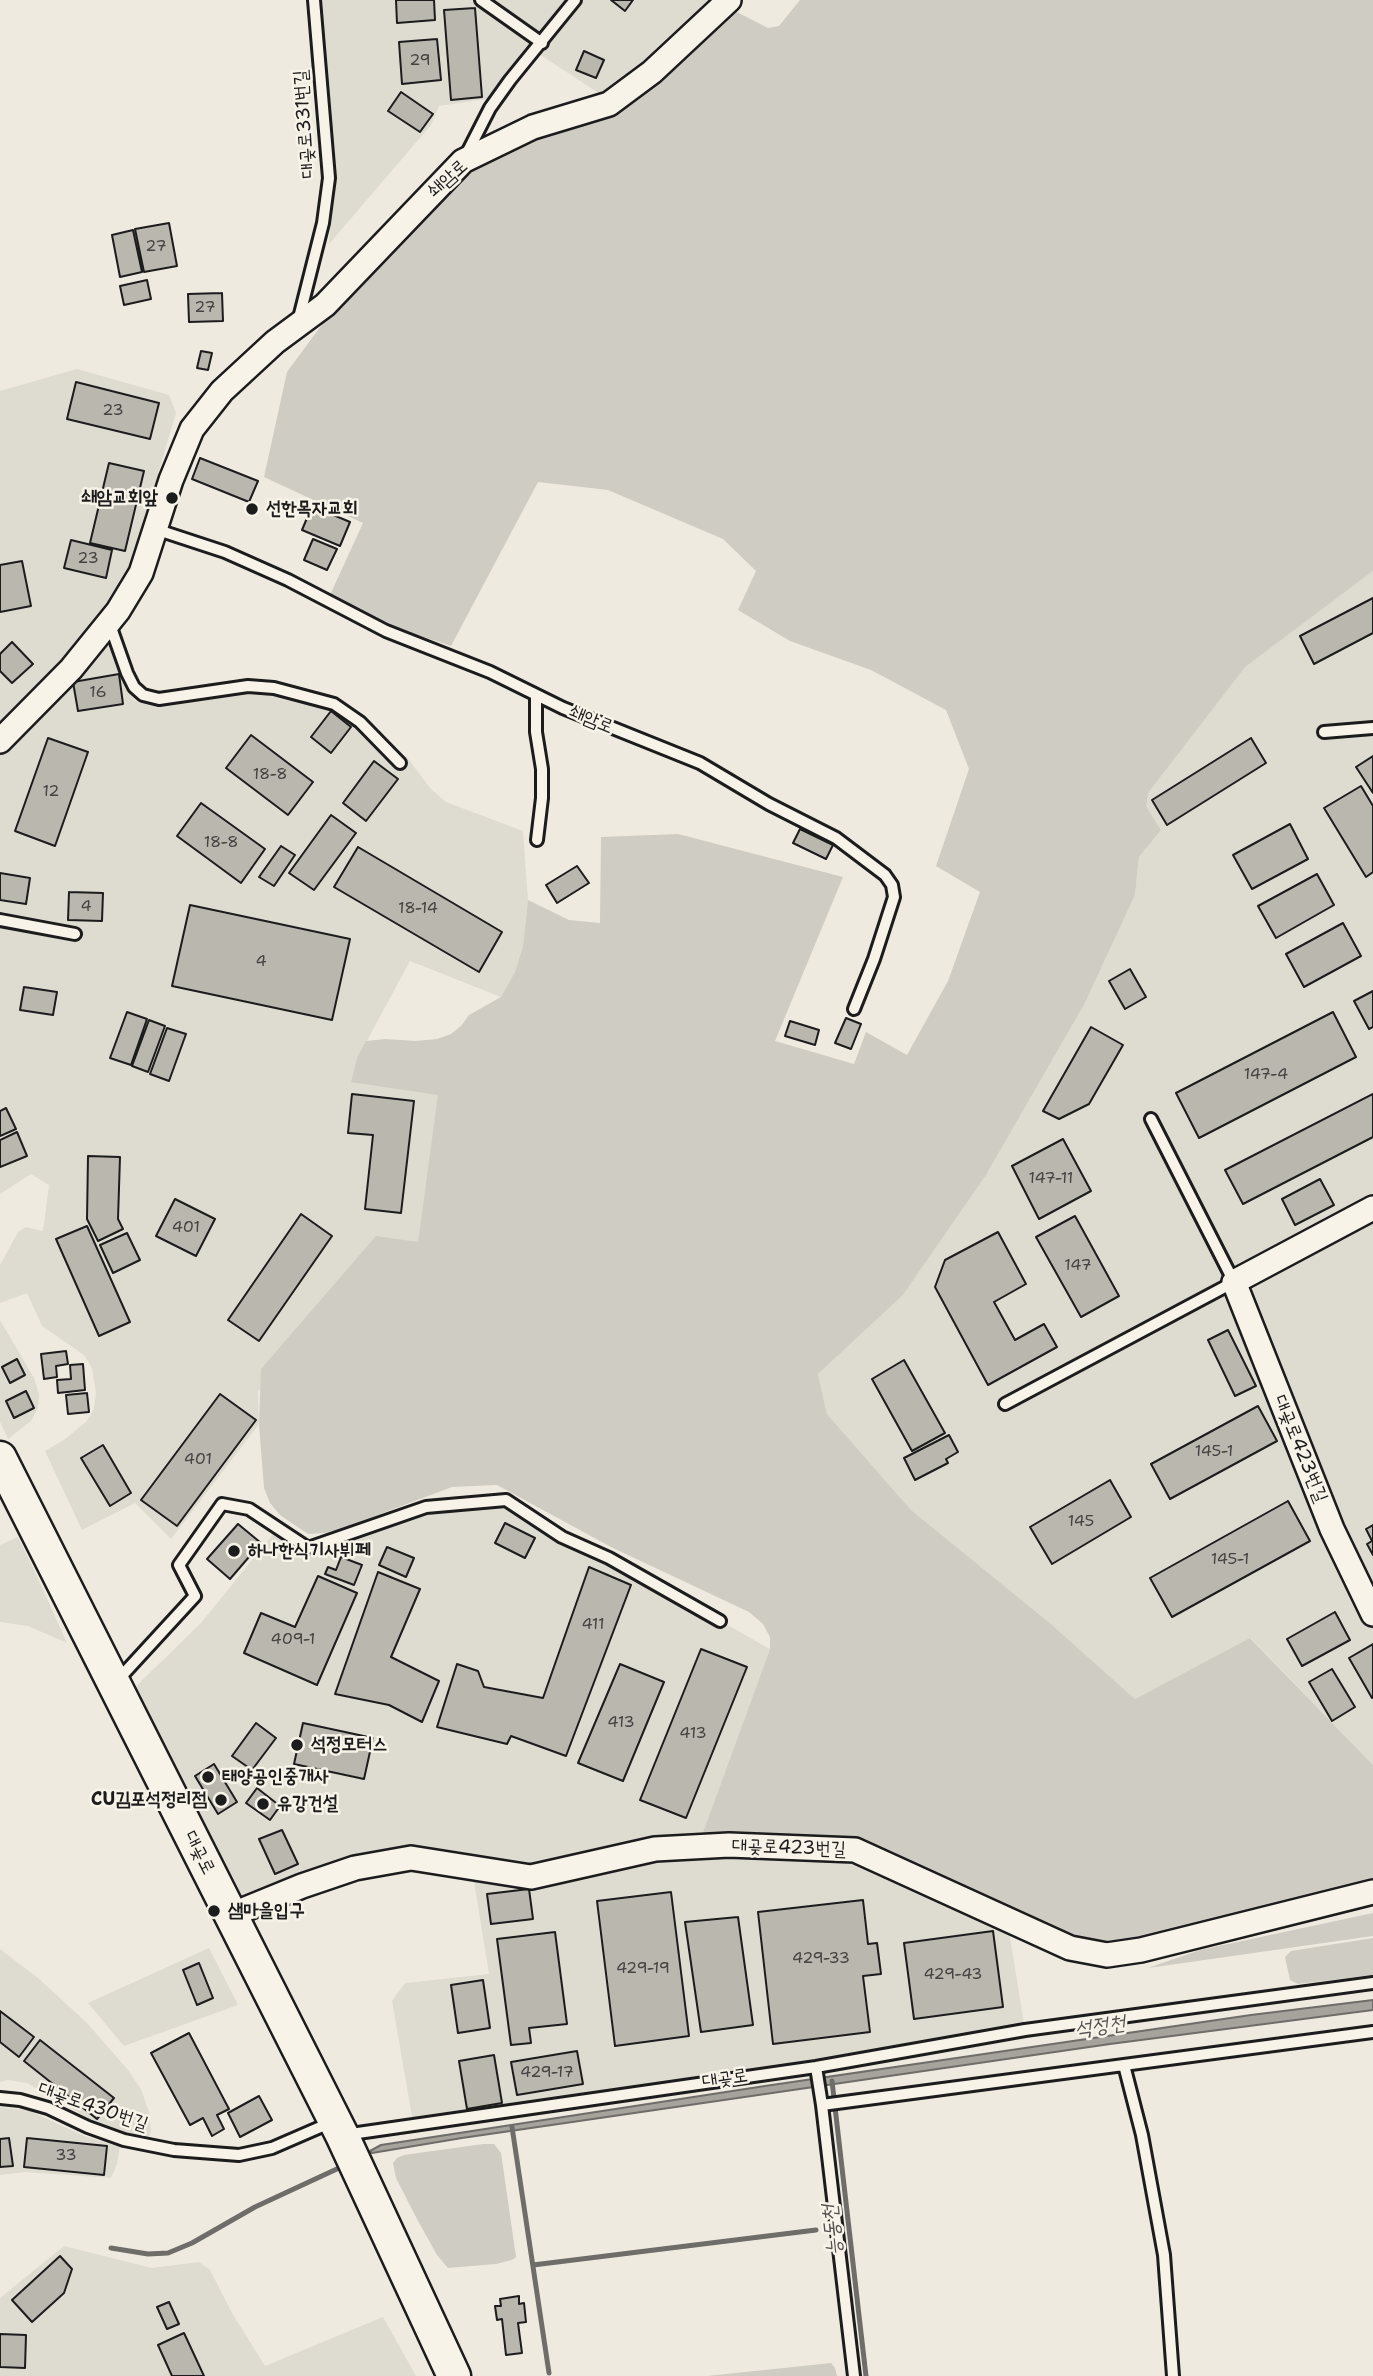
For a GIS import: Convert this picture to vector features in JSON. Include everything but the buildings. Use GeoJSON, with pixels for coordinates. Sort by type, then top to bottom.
{"type":"FeatureCollection","features":[{"type":"Feature","properties":{"kind":"street","name":"쇄암로"},"geometry":{"type":"LineString","coordinates":[[0,741],[71,669],[109,622],[141,573],[171,480],[192,429],[222,391],[275,342],[325,305],[463,161],[533,127],[609,104],[652,72],[729,0]]}},
{"type":"Feature","properties":{"kind":"street"},"geometry":{"type":"LineString","coordinates":[[1234,1282],[1373,1208]]}},
{"type":"Feature","properties":{"kind":"street","name":"대곶로423번길"},"geometry":{"type":"LineString","coordinates":[[1234,1282],[1332,1529],[1373,1614]]}},
{"type":"Feature","properties":{"kind":"street","name":"대곶로"},"geometry":{"type":"LineString","coordinates":[[0,1458],[339,2128],[454,2376]]}},
{"type":"Feature","properties":{"kind":"street","name":"대곶로423번길"},"geometry":{"type":"LineString","coordinates":[[231,1916],[302,1886],[355,1868],[411,1858],[531,1877],[655,1849],[729,1845],[855,1850],[1070,1948],[1107,1955],[1141,1950],[1373,1892]]}},
{"type":"Feature","properties":{"kind":"street"},"geometry":{"type":"LineString","coordinates":[[417,2295],[434,2376]]}},
{"type":"Feature","properties":{"kind":"lane","name":"대곶로331번길"},"geometry":{"type":"LineString","coordinates":[[296,326],[323,223],[329,177],[314,0]]}},
{"type":"Feature","properties":{"kind":"lane"},"geometry":{"type":"LineString","coordinates":[[481,0],[542,43]]}},
{"type":"Feature","properties":{"kind":"lane"},"geometry":{"type":"LineString","coordinates":[[463,161],[490,108],[575,0]]}},
{"type":"Feature","properties":{"kind":"lane","name":"쇄암로"},"geometry":{"type":"LineString","coordinates":[[155,529],[225,552],[288,580],[386,631],[445,653],[563,708],[701,763],[769,804],[836,838],[885,875],[892,885],[894,897],[854,1009]]}},
{"type":"Feature","properties":{"kind":"lane"},"geometry":{"type":"LineString","coordinates":[[109,622],[134,687],[143,695],[159,699],[248,686],[274,688],[334,704],[360,722],[400,763]]}},
{"type":"Feature","properties":{"kind":"lane"},"geometry":{"type":"LineString","coordinates":[[536,695],[536,732],[542,769],[537,839]]}},
{"type":"Feature","properties":{"kind":"lane"},"geometry":{"type":"LineString","coordinates":[[1324,732],[1373,728]]}},
{"type":"Feature","properties":{"kind":"lane"},"geometry":{"type":"LineString","coordinates":[[0,920],[75,934]]}},
{"type":"Feature","properties":{"kind":"lane","name":"대곶로423번길"},"geometry":{"type":"LineString","coordinates":[[1151,1119],[1234,1282]]}},
{"type":"Feature","properties":{"kind":"lane"},"geometry":{"type":"LineString","coordinates":[[1005,1404],[1234,1282]]}},
{"type":"Feature","properties":{"kind":"lane"},"geometry":{"type":"LineString","coordinates":[[114,1684],[195,1596],[179,1564],[222,1504],[249,1509],[308,1548],[426,1507],[506,1500],[562,1536],[609,1558],[720,1621]]}},
{"type":"Feature","properties":{"kind":"lane","name":"대곶로"},"geometry":{"type":"LineString","coordinates":[[339,2128],[817,2069],[1025,2030],[1261,1996],[1373,1983]]}},
{"type":"Feature","properties":{"kind":"lane"},"geometry":{"type":"LineString","coordinates":[[823,2102],[842,2103],[1373,2032]]}},
{"type":"Feature","properties":{"kind":"lane"},"geometry":{"type":"LineString","coordinates":[[1124,2065],[1142,2135],[1164,2255],[1173,2376]]}},
{"type":"Feature","properties":{"kind":"lane"},"geometry":{"type":"LineString","coordinates":[[817,2069],[854,2376]]}},
{"type":"Feature","properties":{"kind":"lane","name":"대곶로430번길"},"geometry":{"type":"LineString","coordinates":[[0,2098],[20,2100],[48,2108],[124,2140],[174,2150],[239,2155],[339,2128]]}},
{"type":"Feature","properties":{"kind":"shaded area"},"geometry":{"type":"Polygon","coordinates":[[[320,0],[719,0],[628,80],[603,96],[527,46],[486,99],[439,106],[431,125],[329,244],[335,175],[320,0]]]}},
{"type":"Feature","properties":{"kind":"shaded area"},"geometry":{"type":"Polygon","coordinates":[[[800,0],[1373,0],[1373,571],[1245,667],[1148,793],[1146,806],[1161,830],[1139,857],[1135,895],[1085,1003],[986,1175],[903,1295],[818,1374],[827,1414],[911,1510],[1051,1624],[1135,1699],[1250,1638],[1373,1765],[1373,1892],[1107,1955],[855,1850],[698,1846],[770,1649],[770,1637],[763,1624],[749,1612],[611,1547],[497,1485],[452,1487],[343,1528],[308,1534],[280,1515],[270,1503],[264,1488],[259,1424],[261,1369],[376,1236],[418,1242],[438,1095],[351,1082],[357,1058],[366,1041],[416,1041],[437,1039],[451,1034],[469,1015],[501,997],[515,972],[523,946],[528,900],[569,920],[600,923],[601,837],[678,834],[843,877],[775,1041],[854,1064],[866,1032],[907,1055],[948,981],[980,892],[936,866],[969,769],[946,710],[871,670],[790,641],[738,610],[756,571],[723,539],[608,490],[538,482],[451,646],[399,629],[330,595],[363,523],[264,477],[287,372],[329,315],[463,161],[609,104],[725,6],[768,28],[779,26],[800,0]]]}},
{"type":"Feature","properties":{"kind":"shaded area"},"geometry":{"type":"Polygon","coordinates":[[[77,369],[169,395],[176,413],[132,561],[109,606],[70,656],[0,728],[0,391],[77,369]]]}},
{"type":"Feature","properties":{"kind":"shaded area"},"geometry":{"type":"Polygon","coordinates":[[[1373,571],[1373,1765],[1251,1638],[1135,1699],[1051,1624],[911,1510],[827,1414],[818,1374],[903,1295],[986,1175],[1085,1003],[1135,895],[1139,857],[1161,830],[1146,806],[1147,794],[1244,667],[1373,571]]]}},
{"type":"Feature","properties":{"kind":"shaded area"},"geometry":{"type":"Polygon","coordinates":[[[106,639],[126,685],[134,700],[140,703],[174,702],[254,692],[327,708],[343,716],[394,766],[406,756],[430,788],[446,802],[523,831],[528,900],[523,946],[515,972],[501,997],[410,961],[357,1059],[351,1081],[439,1094],[418,1242],[258,1391],[259,1424],[171,1539],[135,1503],[82,1530],[45,1451],[87,1421],[94,1409],[96,1393],[92,1368],[84,1355],[42,1326],[27,1293],[0,1303],[0,1265],[18,1232],[26,1227],[43,1231],[49,1185],[31,1174],[0,1194],[0,752],[106,639]]]}},
{"type":"Feature","properties":{"kind":"shaded area"},"geometry":{"type":"Polygon","coordinates":[[[0,1320],[34,1378],[39,1394],[38,1408],[31,1421],[8,1439],[0,1422],[0,1320]]]}},
{"type":"Feature","properties":{"kind":"shaded area"},"geometry":{"type":"Polygon","coordinates":[[[506,1500],[770,1649],[698,1846],[855,1850],[1007,1919],[1025,2030],[413,2122],[392,2001],[405,1983],[489,1974],[472,1869],[411,1858],[231,1915],[122,1700],[201,1623],[278,1528],[308,1548],[426,1507],[506,1500]]]}},
{"type":"Feature","properties":{"kind":"shaded area"},"geometry":{"type":"Polygon","coordinates":[[[18,1537],[67,1643],[28,1626],[0,1622],[0,1545],[18,1537]]]}},
{"type":"Feature","properties":{"kind":"shaded area"},"geometry":{"type":"Polygon","coordinates":[[[1373,1913],[1373,1936],[1148,1968],[1200,1950],[1373,1913]]]}},
{"type":"Feature","properties":{"kind":"shaded area"},"geometry":{"type":"Polygon","coordinates":[[[1373,1938],[1373,1975],[1298,1984],[1290,1980],[1285,1957],[1291,1951],[1373,1938]]]}},
{"type":"Feature","properties":{"kind":"shaded area"},"geometry":{"type":"Polygon","coordinates":[[[209,1948],[238,2005],[124,2046],[88,2003],[209,1948]]]}},
{"type":"Feature","properties":{"kind":"shaded area"},"geometry":{"type":"Polygon","coordinates":[[[0,1949],[38,1978],[87,2023],[128,2070],[141,2089],[149,2112],[151,2132],[148,2138],[127,2135],[102,2126],[27,2083],[8,2080],[0,2082],[0,1949]]]}},
{"type":"Feature","properties":{"kind":"shaded area"},"geometry":{"type":"Polygon","coordinates":[[[1373,2000],[1373,2010],[1110,2044],[372,2153],[370,2151],[381,2145],[765,2086],[1251,2015],[1373,2000]]]}},
{"type":"Feature","properties":{"kind":"shaded area"},"geometry":{"type":"Polygon","coordinates":[[[0,2107],[30,2111],[84,2136],[120,2147],[111,2178],[25,2172],[0,2175],[0,2107]]]}},
{"type":"Feature","properties":{"kind":"shaded area"},"geometry":{"type":"Polygon","coordinates":[[[494,2144],[501,2153],[516,2257],[496,2264],[448,2268],[437,2255],[417,2219],[396,2178],[393,2163],[404,2155],[494,2144]]]}},
{"type":"Feature","properties":{"kind":"shaded area"},"geometry":{"type":"Polygon","coordinates":[[[64,2246],[152,2268],[199,2262],[210,2270],[232,2313],[265,2366],[383,2317],[416,2376],[0,2376],[0,2298],[64,2246]]]}},
{"type":"Feature","properties":{"kind":"shaded area"},"geometry":{"type":"Polygon","coordinates":[[[831,2363],[837,2376],[707,2376],[831,2363]]]}},
{"type":"Feature","properties":{"kind":"waterway","name":"능동천"},"geometry":{"type":"LineString","coordinates":[[832,2081],[866,2376]]}},
{"type":"Feature","properties":{"kind":"waterway"},"geometry":{"type":"LineString","coordinates":[[512,2127],[549,2373]]}},
{"type":"Feature","properties":{"kind":"waterway"},"geometry":{"type":"LineString","coordinates":[[111,2248],[148,2254],[168,2253],[192,2243],[255,2207],[339,2168]]}},
{"type":"Feature","properties":{"kind":"waterway"},"geometry":{"type":"LineString","coordinates":[[533,2265],[816,2230]]}},
{"type":"Feature","properties":{"kind":"place","name":"쇄암교회앞"},"geometry":{"type":"Point","coordinates":[172,498]}},
{"type":"Feature","properties":{"kind":"place","name":"선한목자교회"},"geometry":{"type":"Point","coordinates":[252,509]}},
{"type":"Feature","properties":{"kind":"place","name":"하나한식기사뷔페"},"geometry":{"type":"Point","coordinates":[234,1551]}},
{"type":"Feature","properties":{"kind":"place","name":"석정모터스"},"geometry":{"type":"Point","coordinates":[297,1745]}},
{"type":"Feature","properties":{"kind":"place","name":"태양공인중개사"},"geometry":{"type":"Point","coordinates":[208,1777]}},
{"type":"Feature","properties":{"kind":"place","name":"CU김포석정리점"},"geometry":{"type":"Point","coordinates":[221,1800]}},
{"type":"Feature","properties":{"kind":"place","name":"유강건설"},"geometry":{"type":"Point","coordinates":[263,1804]}},
{"type":"Feature","properties":{"kind":"place","name":"샘마을입구"},"geometry":{"type":"Point","coordinates":[214,1911]}},
{"type":"Feature","properties":{"kind":"water label","name":"석정천"},"geometry":{"type":"Point","coordinates":[1100,2027]}}]}
